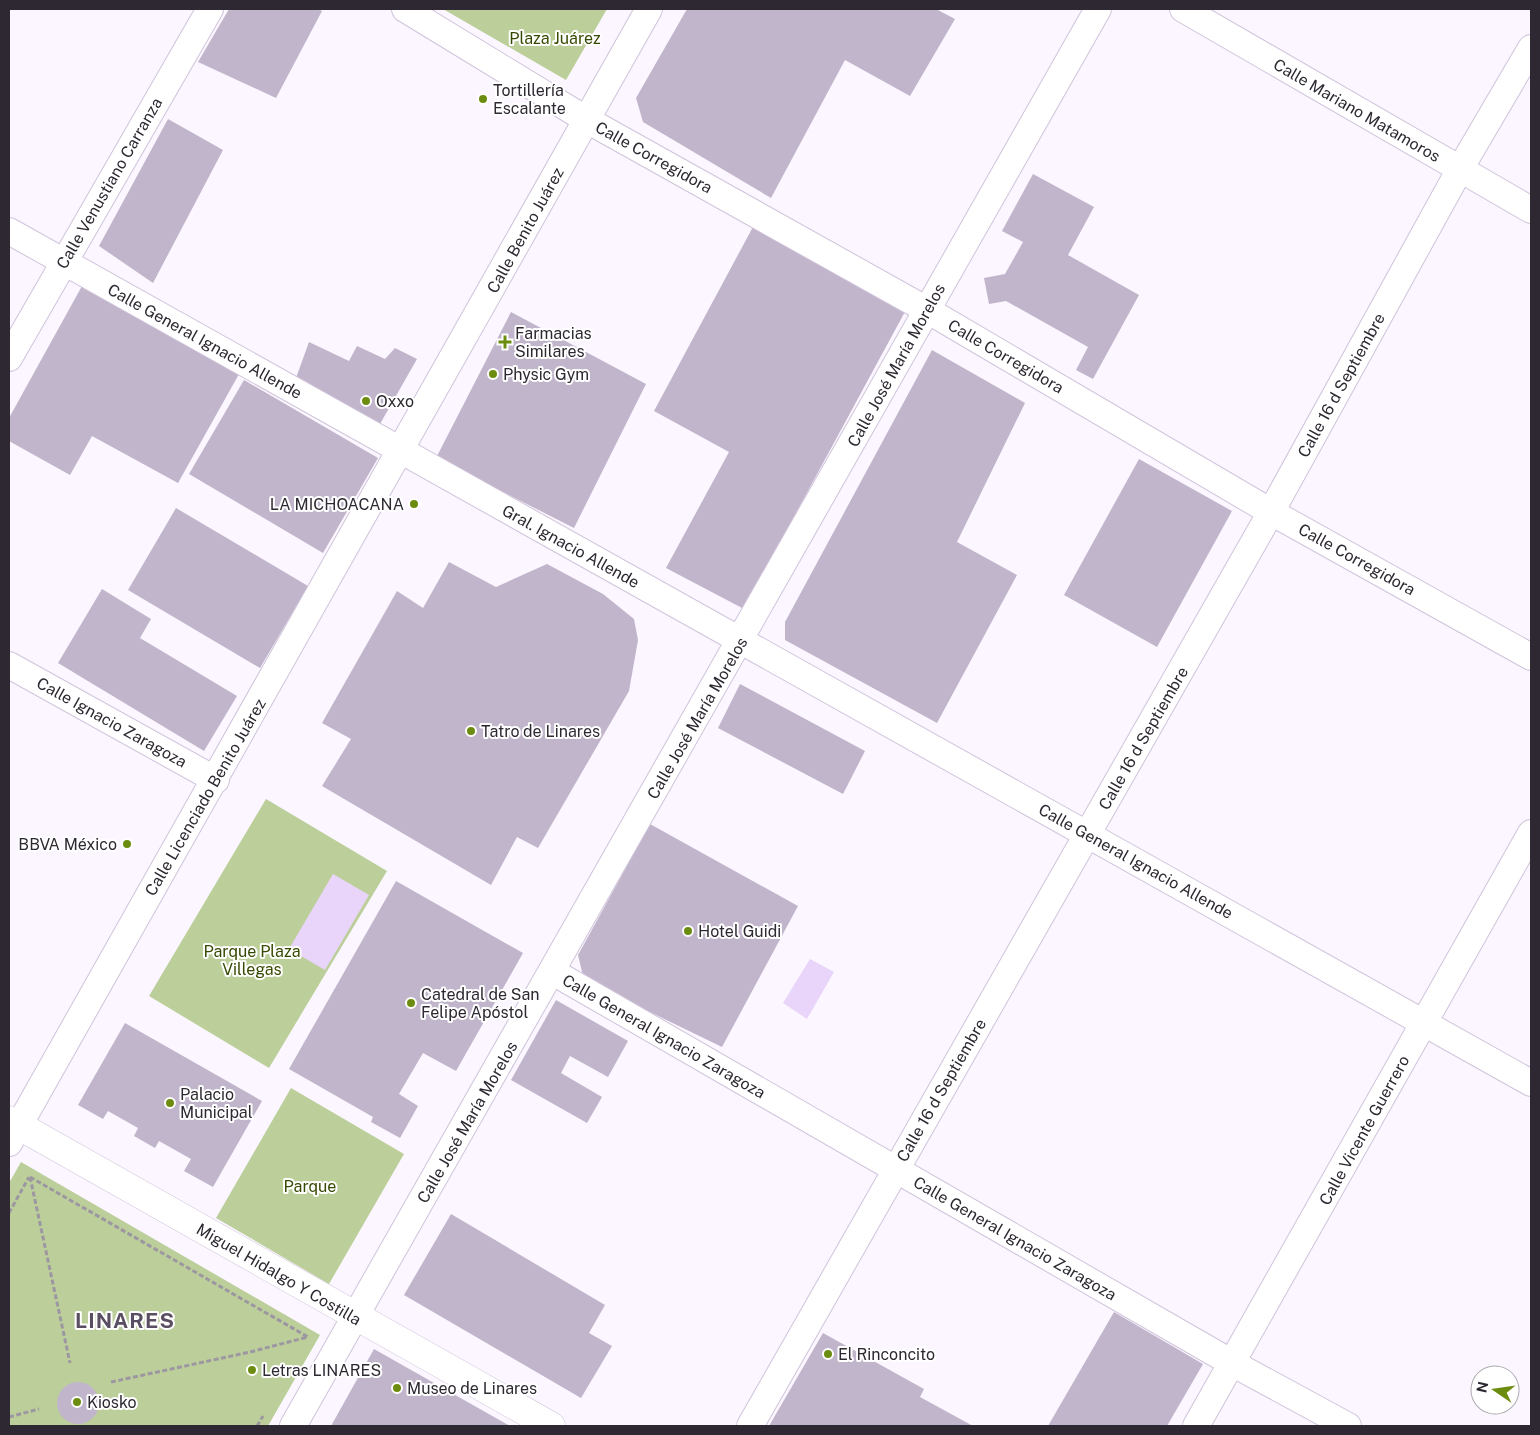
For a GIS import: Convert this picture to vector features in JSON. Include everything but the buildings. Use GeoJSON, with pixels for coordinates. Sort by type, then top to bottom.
{"type":"FeatureCollection","features":[{"type":"Feature","properties":{"kind":"main road","name":"Miguel Hidalgo Y Costilla"},"geometry":{"type":"LineString","coordinates":[[12,1130],[551,1426]]}},
{"type":"Feature","properties":{"kind":"street","name":"Calle Venustiano Carranza"},"geometry":{"type":"LineString","coordinates":[[9,358],[210,9]]}},
{"type":"Feature","properties":{"kind":"street","name":"Calle Corregidora"},"geometry":{"type":"LineString","coordinates":[[404,9],[587,120],[927,310],[1271,512],[1531,657]]}},
{"type":"Feature","properties":{"kind":"street","name":"Calle Benito Juárez"},"geometry":{"type":"LineString","coordinates":[[401,451],[649,9]]}},
{"type":"Feature","properties":{"kind":"street","name":"Calle José María Morelos"},"geometry":{"type":"LineString","coordinates":[[293,1426],[553,972],[1098,9]]}},
{"type":"Feature","properties":{"kind":"street","name":"Calle Mariano Matamoros"},"geometry":{"type":"LineString","coordinates":[[1183,9],[1531,210]]}},
{"type":"Feature","properties":{"kind":"street","name":"Calle 16 d Septiembre"},"geometry":{"type":"LineString","coordinates":[[750,1426],[1271,512],[1460,169],[1531,48]]}},
{"type":"Feature","properties":{"kind":"street","name":"Calle General Ignacio Allende"},"geometry":{"type":"LineString","coordinates":[[9,231],[401,451]]}},
{"type":"Feature","properties":{"kind":"street","name":"Gral. Ignacio Allende"},"geometry":{"type":"LineString","coordinates":[[401,451],[741,641]]}},
{"type":"Feature","properties":{"kind":"street","name":"Calle Licenciado Benito Juárez"},"geometry":{"type":"LineString","coordinates":[[12,1130],[216,780],[401,451]]}},
{"type":"Feature","properties":{"kind":"street","name":"Calle General Ignacio Allende"},"geometry":{"type":"LineString","coordinates":[[741,641],[1531,1082]]}},
{"type":"Feature","properties":{"kind":"street","name":"Calle Ignacio Zaragoza"},"geometry":{"type":"LineString","coordinates":[[9,665],[216,780]]}},
{"type":"Feature","properties":{"kind":"street","name":"Calle Vicente Guerrero"},"geometry":{"type":"LineString","coordinates":[[1196,1426],[1531,833]]}},
{"type":"Feature","properties":{"kind":"street","name":"Calle General Ignacio Zaragoza"},"geometry":{"type":"LineString","coordinates":[[553,972],[1232,1363],[1348,1426]]}},
{"type":"Feature","properties":{"kind":"path"},"geometry":{"type":"LineString","coordinates":[[9,1212],[30,1177]]}},
{"type":"Feature","properties":{"kind":"path"},"geometry":{"type":"LineString","coordinates":[[30,1177],[308,1337]]}},
{"type":"Feature","properties":{"kind":"path"},"geometry":{"type":"LineString","coordinates":[[30,1177],[70,1363]]}},
{"type":"Feature","properties":{"kind":"path"},"geometry":{"type":"LineString","coordinates":[[304,1345],[308,1337]]}},
{"type":"Feature","properties":{"kind":"path"},"geometry":{"type":"LineString","coordinates":[[111,1382],[250,1352],[308,1337]]}},
{"type":"Feature","properties":{"kind":"path"},"geometry":{"type":"LineString","coordinates":[[9,1417],[39,1408]]}},
{"type":"Feature","properties":{"kind":"path"},"geometry":{"type":"LineString","coordinates":[[257,1426],[266,1410]]}},
{"type":"Feature","properties":{"kind":"green space","name":"Plaza Juárez"},"geometry":{"type":"Polygon","coordinates":[[[443,9],[607,9],[566,80],[443,9]]]}},
{"type":"Feature","properties":{"kind":"green space","name":"Parque Plaza Villegas"},"geometry":{"type":"Polygon","coordinates":[[[266,799],[387,871],[269,1068],[149,996],[266,799]]]}},
{"type":"Feature","properties":{"kind":"green space","name":"Parque"},"geometry":{"type":"Polygon","coordinates":[[[291,1088],[404,1154],[329,1284],[216,1218],[291,1088]]]}},
{"type":"Feature","properties":{"kind":"green space"},"geometry":{"type":"Polygon","coordinates":[[[21,1162],[320,1335],[268,1426],[9,1426],[9,1183],[21,1162]]]}},
{"type":"Feature","properties":{"kind":"shaded area"},"geometry":{"type":"Polygon","coordinates":[[[333,874],[369,895],[325,970],[289,949],[333,874]]]}},
{"type":"Feature","properties":{"kind":"shaded area"},"geometry":{"type":"Polygon","coordinates":[[[810,959],[834,972],[807,1019],[783,1003],[810,959]]]}},
{"type":"Feature","properties":{"kind":"place","name":"Tortillería Escalante"},"geometry":{"type":"Point","coordinates":[483,99]}},
{"type":"Feature","properties":{"kind":"place","name":"Farmacias Similares"},"geometry":{"type":"Point","coordinates":[505,342]}},
{"type":"Feature","properties":{"kind":"place","name":"Physic Gym"},"geometry":{"type":"Point","coordinates":[493,374]}},
{"type":"Feature","properties":{"kind":"place","name":"Oxxo"},"geometry":{"type":"Point","coordinates":[366,401]}},
{"type":"Feature","properties":{"kind":"place","name":"LA MICHOACANA"},"geometry":{"type":"Point","coordinates":[414,504]}},
{"type":"Feature","properties":{"kind":"place","name":"Tatro de Linares"},"geometry":{"type":"Point","coordinates":[471,731]}},
{"type":"Feature","properties":{"kind":"place","name":"BBVA México"},"geometry":{"type":"Point","coordinates":[127,844]}},
{"type":"Feature","properties":{"kind":"place","name":"Hotel Guidi"},"geometry":{"type":"Point","coordinates":[688,931]}},
{"type":"Feature","properties":{"kind":"place","name":"Catedral de San Felipe Apóstol"},"geometry":{"type":"Point","coordinates":[411,1003]}},
{"type":"Feature","properties":{"kind":"place","name":"Palacio Municipal"},"geometry":{"type":"Point","coordinates":[170,1103]}},
{"type":"Feature","properties":{"kind":"place","name":"El Rinconcito"},"geometry":{"type":"Point","coordinates":[828,1354]}},
{"type":"Feature","properties":{"kind":"place","name":"Letras LINARES"},"geometry":{"type":"Point","coordinates":[252,1370]}},
{"type":"Feature","properties":{"kind":"place","name":"Museo de Linares"},"geometry":{"type":"Point","coordinates":[397,1388]}},
{"type":"Feature","properties":{"kind":"place","name":"Kiosko"},"geometry":{"type":"Point","coordinates":[77,1402]}},
{"type":"Feature","properties":{"kind":"district","name":"LINARES"},"geometry":{"type":"Point","coordinates":[125,1321]}}]}
